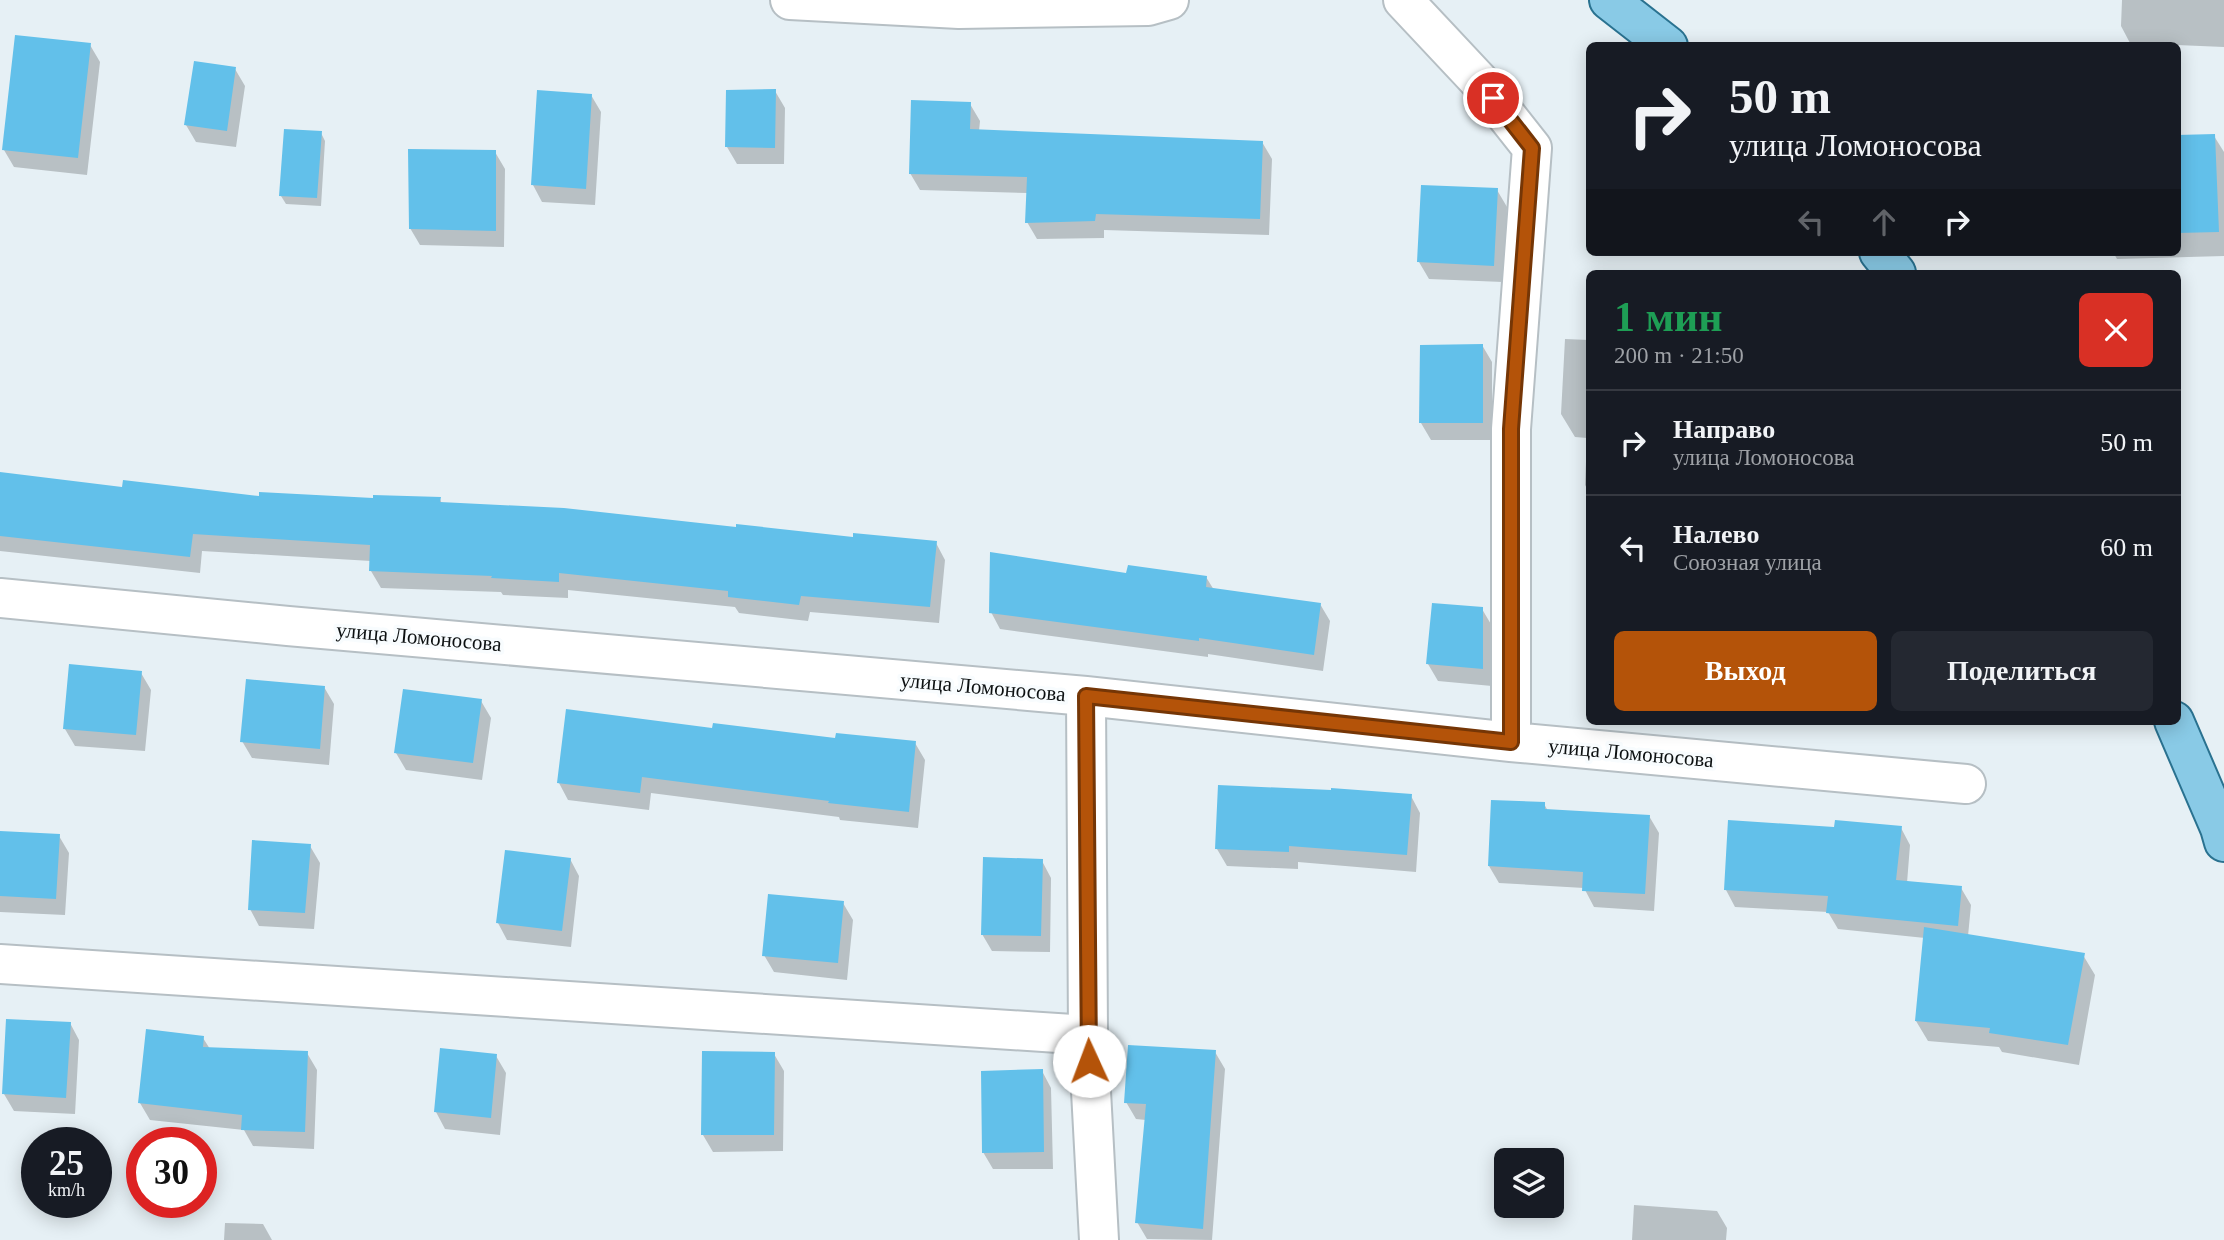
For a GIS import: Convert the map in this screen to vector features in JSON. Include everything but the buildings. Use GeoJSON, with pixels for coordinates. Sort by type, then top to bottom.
{"type":"FeatureCollection","features":[{"type":"Feature","properties":{"kind":"main road"},"geometry":{"type":"LineString","coordinates":[[1609,0],[1663,42]]}},
{"type":"Feature","properties":{"kind":"main road"},"geometry":{"type":"LineString","coordinates":[[1882,256],[1894,270]]}},
{"type":"Feature","properties":{"kind":"main road"},"geometry":{"type":"LineString","coordinates":[[2176,725],[2224,842]]}},
{"type":"Feature","properties":{"kind":"street"},"geometry":{"type":"LineString","coordinates":[[790,0],[959,9],[1148,6],[1170,0]]}},
{"type":"Feature","properties":{"kind":"street"},"geometry":{"type":"LineString","coordinates":[[1403,0],[1479,81],[1532,148],[1511,429],[1511,742]]}},
{"type":"Feature","properties":{"kind":"street","name":"улица Ломоносова"},"geometry":{"type":"LineString","coordinates":[[0,597],[288,626],[1086,696],[1511,742],[1966,784]]}},
{"type":"Feature","properties":{"kind":"street"},"geometry":{"type":"LineString","coordinates":[[1086,696],[1088,1035],[1099,1240]]}},
{"type":"Feature","properties":{"kind":"street"},"geometry":{"type":"LineString","coordinates":[[0,964],[1088,1035]]}},
{"type":"Feature","properties":{"kind":"route"},"geometry":{"type":"LineString","coordinates":[[1089,1061],[1086,696],[1511,742],[1511,429],[1532,148],[1493,98]]}}]}
